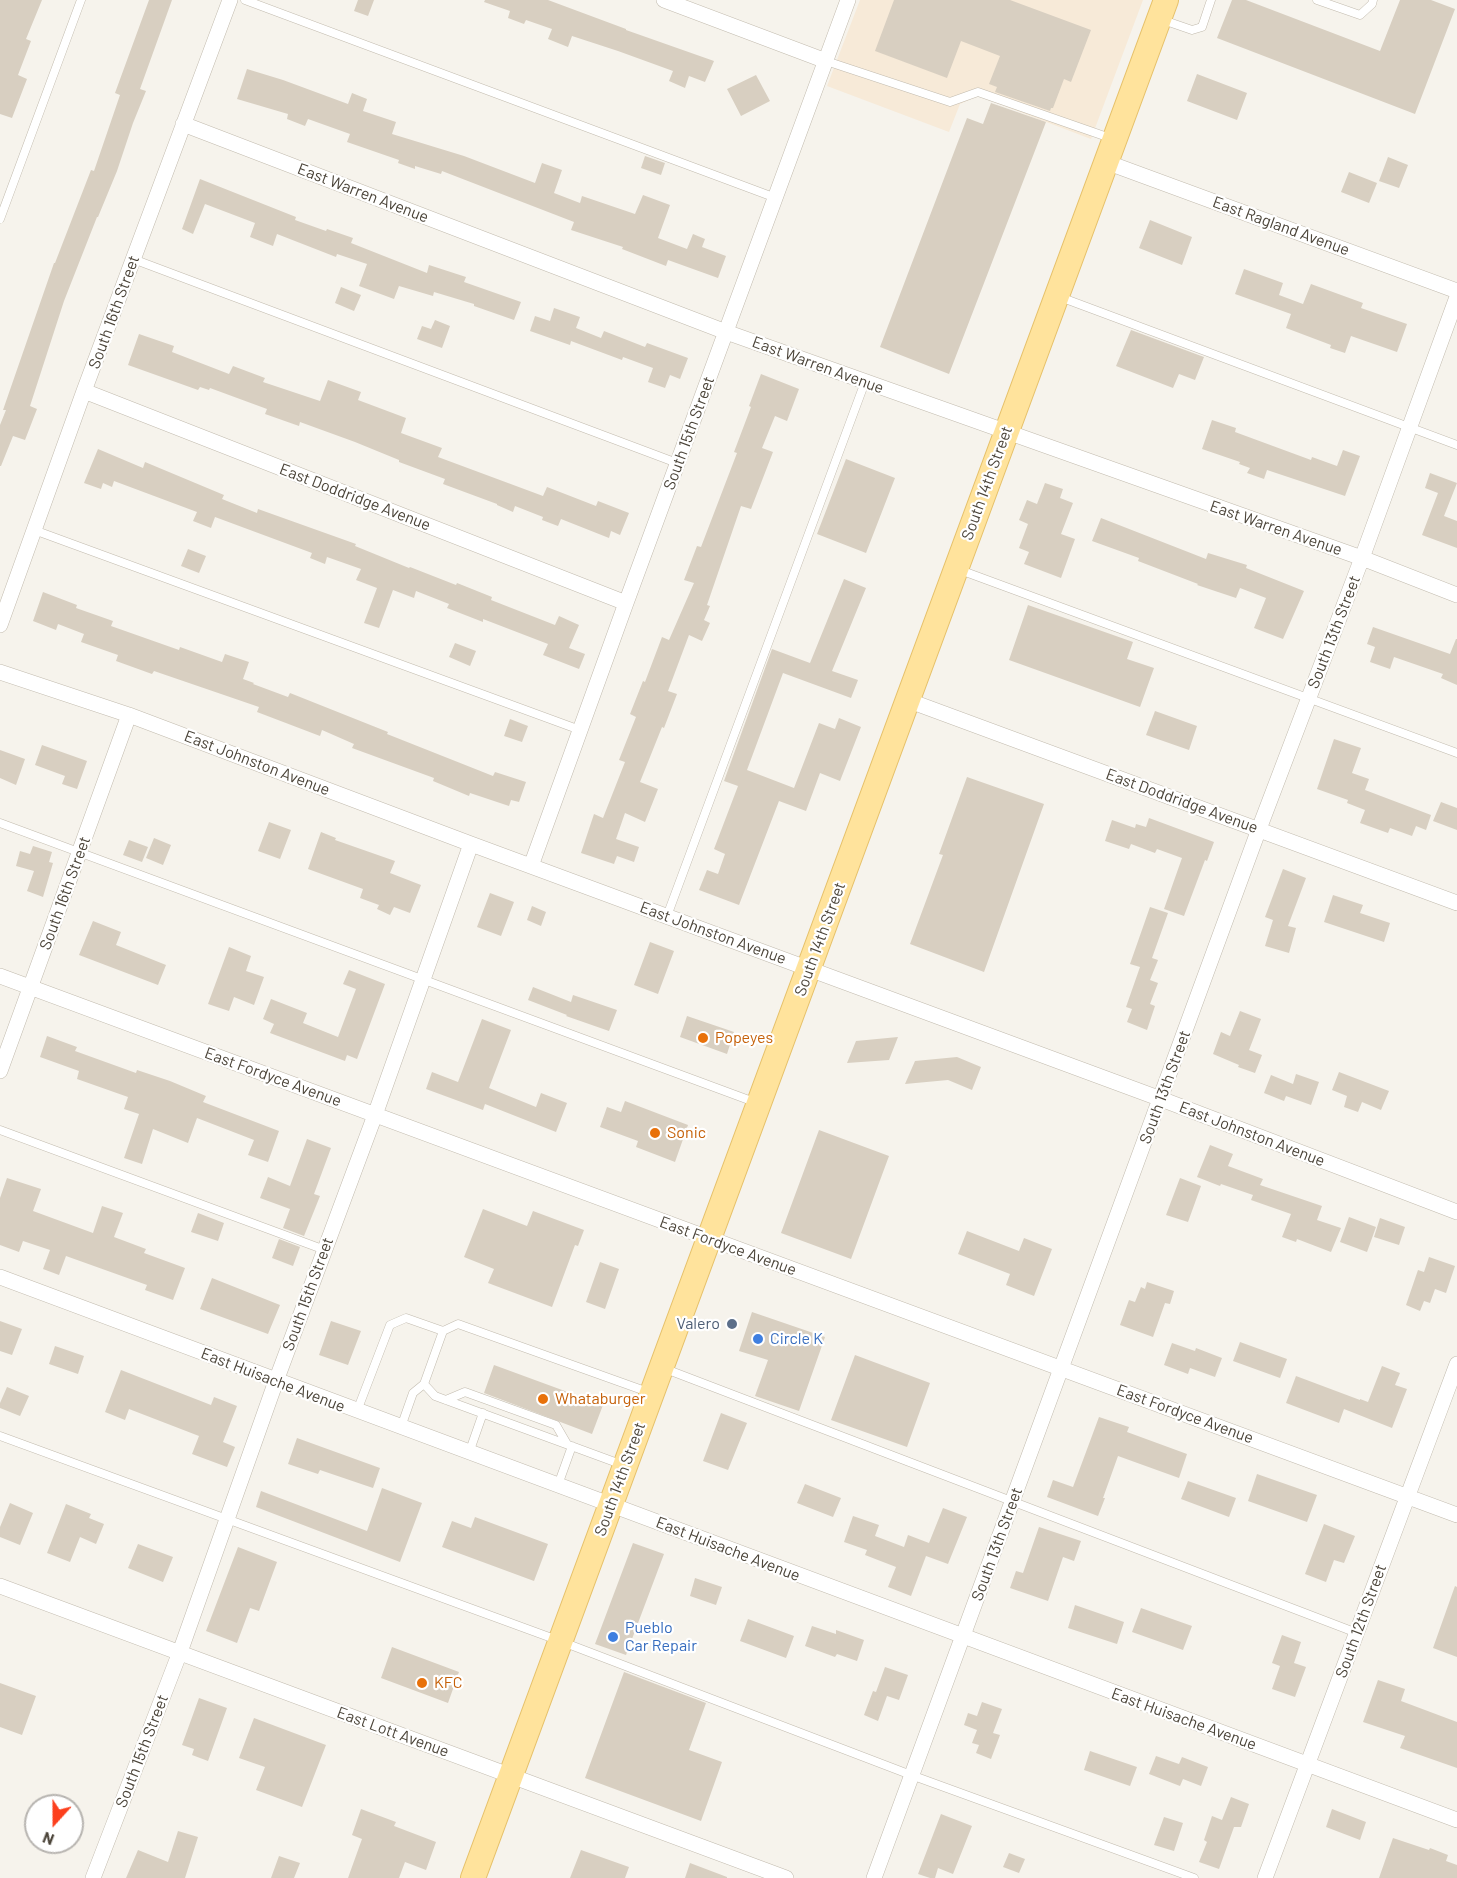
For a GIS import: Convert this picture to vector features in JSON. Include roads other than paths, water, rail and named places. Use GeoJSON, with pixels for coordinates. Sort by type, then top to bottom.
{"type":"FeatureCollection","features":[{"type":"Feature","properties":{"kind":"main road","name":"South 14th Street"},"geometry":{"type":"LineString","coordinates":[[472,1878],[1163,9]]}},
{"type":"Feature","properties":{"kind":"street","name":"South 16th Street"},"geometry":{"type":"LineString","coordinates":[[0,625],[84,391],[230,0]]}},
{"type":"Feature","properties":{"kind":"street"},"geometry":{"type":"LineString","coordinates":[[664,0],[826,61]]}},
{"type":"Feature","properties":{"kind":"street","name":"South 15th Street"},"geometry":{"type":"LineString","coordinates":[[531,866],[848,0]]}},
{"type":"Feature","properties":{"kind":"street","name":"East Warren Avenue"},"geometry":{"type":"LineString","coordinates":[[183,124],[726,332],[1362,558],[1457,594]]}},
{"type":"Feature","properties":{"kind":"street","name":"East Ragland Avenue"},"geometry":{"type":"LineString","coordinates":[[1110,151],[1457,291]]}},
{"type":"Feature","properties":{"kind":"street","name":"South 13th Street"},"geometry":{"type":"LineString","coordinates":[[874,1878],[1457,297]]}},
{"type":"Feature","properties":{"kind":"street","name":"East Doddridge Avenue"},"geometry":{"type":"LineString","coordinates":[[84,391],[626,603]]}},
{"type":"Feature","properties":{"kind":"street","name":"East Johnston Avenue"},"geometry":{"type":"LineString","coordinates":[[0,672],[129,715],[1161,1099],[1457,1212]]}},
{"type":"Feature","properties":{"kind":"street","name":"East Doddridge Avenue"},"geometry":{"type":"LineString","coordinates":[[907,700],[1457,903]]}},
{"type":"Feature","properties":{"kind":"street","name":"South 16th Street"},"geometry":{"type":"LineString","coordinates":[[0,1071],[129,715]]}},
{"type":"Feature","properties":{"kind":"street","name":"South 15th Street"},"geometry":{"type":"LineString","coordinates":[[93,1878],[180,1652],[471,844]]}},
{"type":"Feature","properties":{"kind":"street","name":"East Fordyce Avenue"},"geometry":{"type":"LineString","coordinates":[[0,976],[1457,1515]]}},
{"type":"Feature","properties":{"kind":"street","name":"East Huisache Avenue"},"geometry":{"type":"LineString","coordinates":[[0,1277],[1457,1820]]}},
{"type":"Feature","properties":{"kind":"street","name":"South 12th Street"},"geometry":{"type":"LineString","coordinates":[[1265,1878],[1457,1364]]}},
{"type":"Feature","properties":{"kind":"street","name":"East Lott Avenue"},"geometry":{"type":"LineString","coordinates":[[0,1586],[786,1878]]}},
{"type":"Feature","properties":{"kind":"lane"},"geometry":{"type":"LineString","coordinates":[[0,219],[81,0]]}},
{"type":"Feature","properties":{"kind":"lane"},"geometry":{"type":"LineString","coordinates":[[245,0],[776,198]]}},
{"type":"Feature","properties":{"kind":"lane"},"geometry":{"type":"LineString","coordinates":[[1163,9],[1192,30],[1202,27],[1211,0]]}},
{"type":"Feature","properties":{"kind":"lane"},"geometry":{"type":"LineString","coordinates":[[1317,0],[1360,15],[1372,4],[1373,0]]}},
{"type":"Feature","properties":{"kind":"lane"},"geometry":{"type":"LineString","coordinates":[[826,61],[950,102],[978,92],[1110,151]]}},
{"type":"Feature","properties":{"kind":"lane"},"geometry":{"type":"LineString","coordinates":[[133,259],[677,464]]}},
{"type":"Feature","properties":{"kind":"lane"},"geometry":{"type":"LineString","coordinates":[[1056,296],[1457,445]]}},
{"type":"Feature","properties":{"kind":"lane"},"geometry":{"type":"LineString","coordinates":[[667,916],[865,382]]}},
{"type":"Feature","properties":{"kind":"lane"},"geometry":{"type":"LineString","coordinates":[[34,530],[580,730]]}},
{"type":"Feature","properties":{"kind":"lane"},"geometry":{"type":"LineString","coordinates":[[956,568],[1457,753]]}},
{"type":"Feature","properties":{"kind":"lane"},"geometry":{"type":"LineString","coordinates":[[0,823],[759,1103]]}},
{"type":"Feature","properties":{"kind":"lane"},"geometry":{"type":"LineString","coordinates":[[0,1130],[324,1250]]}},
{"type":"Feature","properties":{"kind":"lane"},"geometry":{"type":"LineString","coordinates":[[357,1411],[390,1325],[406,1318],[443,1331],[458,1324],[652,1394]]}},
{"type":"Feature","properties":{"kind":"lane"},"geometry":{"type":"LineString","coordinates":[[401,1427],[413,1393],[424,1384],[443,1331]]}},
{"type":"Feature","properties":{"kind":"lane"},"geometry":{"type":"LineString","coordinates":[[660,1367],[1357,1633]]}},
{"type":"Feature","properties":{"kind":"lane"},"geometry":{"type":"LineString","coordinates":[[424,1384],[435,1396],[625,1465]]}},
{"type":"Feature","properties":{"kind":"lane"},"geometry":{"type":"LineString","coordinates":[[446,1400],[465,1392],[556,1425],[569,1445],[558,1485]]}},
{"type":"Feature","properties":{"kind":"lane"},"geometry":{"type":"LineString","coordinates":[[469,1453],[483,1413]]}},
{"type":"Feature","properties":{"kind":"lane"},"geometry":{"type":"LineString","coordinates":[[0,1436],[560,1641],[911,1775],[1194,1878]]}},
{"type":"Feature","properties":{"kind":"place","name":"Popeyes"},"geometry":{"type":"Point","coordinates":[703,1038]}},
{"type":"Feature","properties":{"kind":"place","name":"Sonic"},"geometry":{"type":"Point","coordinates":[655,1133]}},
{"type":"Feature","properties":{"kind":"place","name":"Valero"},"geometry":{"type":"Point","coordinates":[732,1324]}},
{"type":"Feature","properties":{"kind":"place","name":"Circle K"},"geometry":{"type":"Point","coordinates":[758,1339]}},
{"type":"Feature","properties":{"kind":"place","name":"Whataburger"},"geometry":{"type":"Point","coordinates":[543,1399]}},
{"type":"Feature","properties":{"kind":"place","name":"Pueblo Car Repair"},"geometry":{"type":"Point","coordinates":[613,1637]}},
{"type":"Feature","properties":{"kind":"place","name":"KFC"},"geometry":{"type":"Point","coordinates":[422,1683]}}]}
